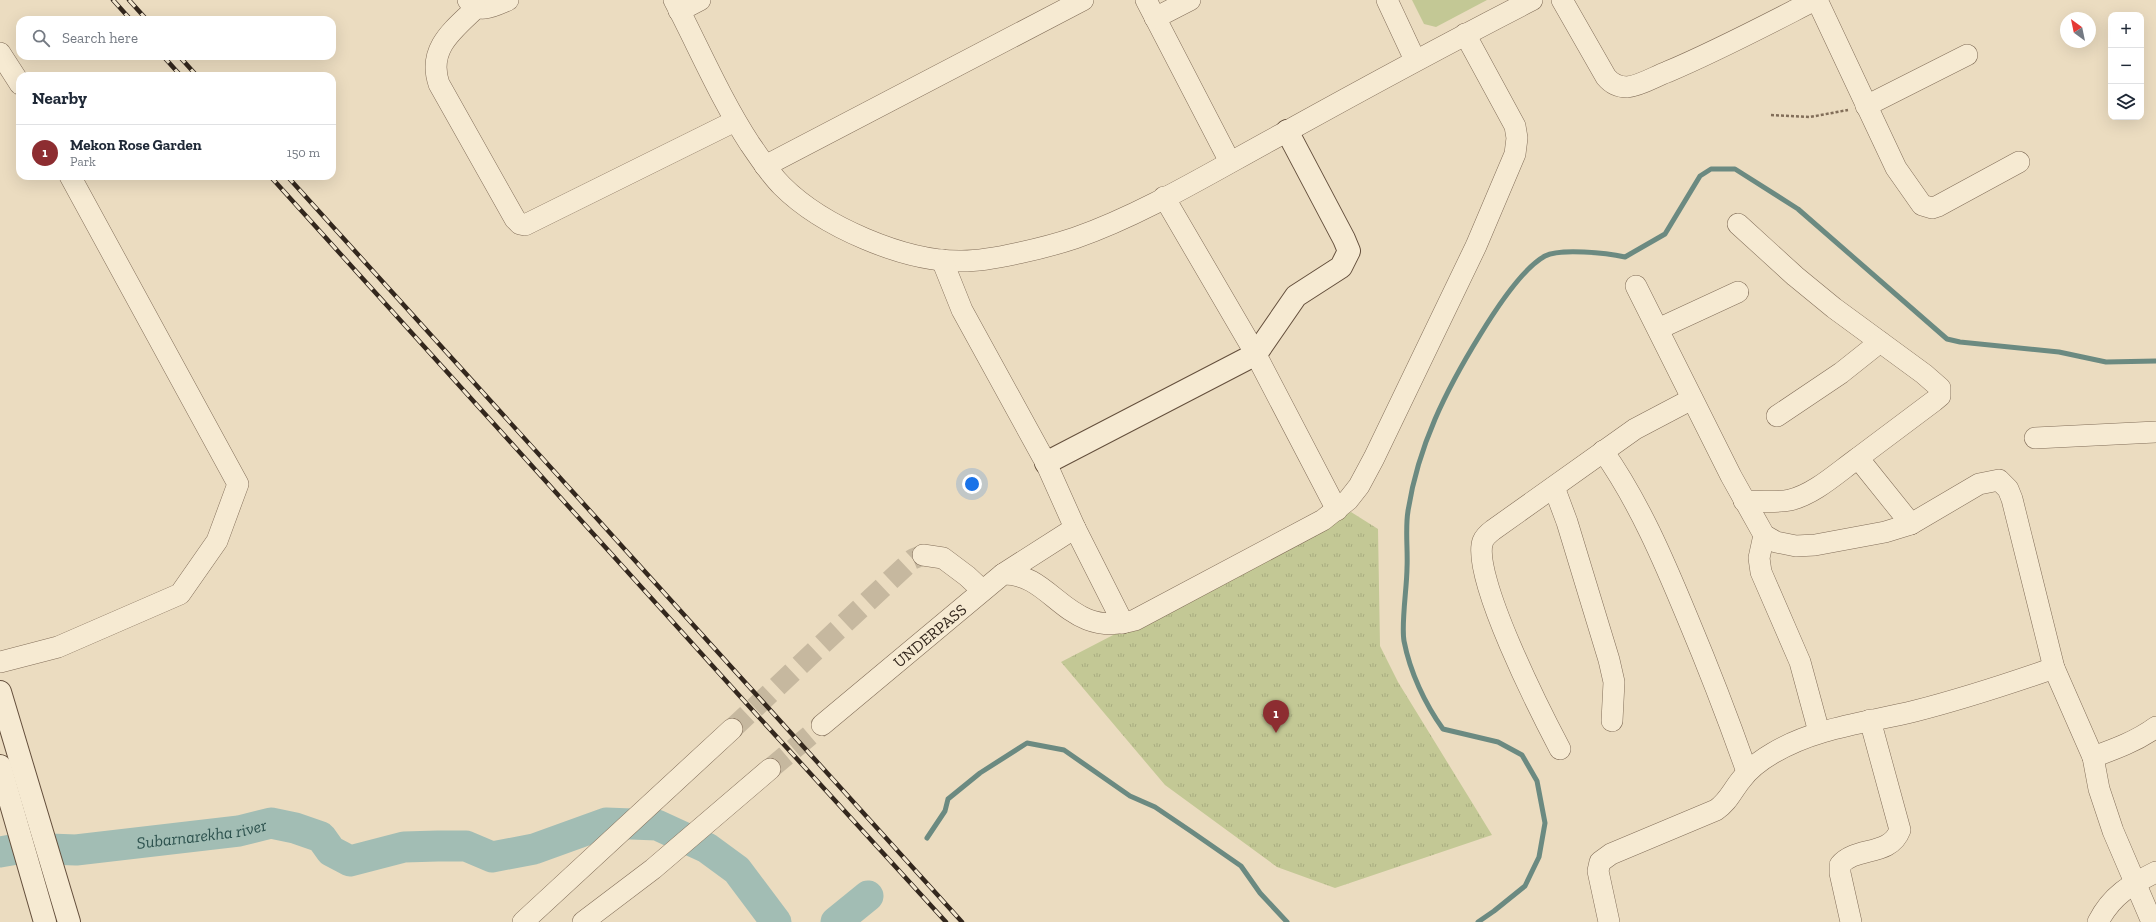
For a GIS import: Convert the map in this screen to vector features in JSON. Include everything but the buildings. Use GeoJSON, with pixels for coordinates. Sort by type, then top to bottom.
{"type":"FeatureCollection","features":[{"type":"Feature","properties":{"kind":"street"},"geometry":{"type":"LineString","coordinates":[[508,0],[494,7],[482,9],[472,4],[439,49],[435,72],[439,84],[515,219],[520,224],[525,225],[735,121]]}},
{"type":"Feature","properties":{"kind":"street"},"geometry":{"type":"LineString","coordinates":[[700,0],[677,5],[735,121],[765,166],[780,184],[795,198],[826,220],[871,241],[899,250],[942,260],[964,261],[996,258],[1074,238],[1111,223],[1164,197],[1415,60],[1532,0]]}},
{"type":"Feature","properties":{"kind":"street"},"geometry":{"type":"LineString","coordinates":[[765,166],[1083,0]]}},
{"type":"Feature","properties":{"kind":"street"},"geometry":{"type":"LineString","coordinates":[[1190,0],[1151,9],[1230,162]]}},
{"type":"Feature","properties":{"kind":"street"},"geometry":{"type":"LineString","coordinates":[[1387,0],[1415,60]]}},
{"type":"Feature","properties":{"kind":"street"},"geometry":{"type":"LineString","coordinates":[[1562,0],[1606,77],[1612,83],[1622,87],[1638,84],[1682,66],[1816,0],[1896,168],[1917,199],[1927,208],[1938,206],[2020,162]]}},
{"type":"Feature","properties":{"kind":"street"},"geometry":{"type":"LineString","coordinates":[[1003,574],[1018,574],[1062,604],[1094,622],[1104,625],[1123,623],[1135,620],[1304,531],[1337,510],[1359,486],[1374,458],[1476,246],[1515,154],[1517,138],[1515,126],[1464,34]]}},
{"type":"Feature","properties":{"kind":"street"},"geometry":{"type":"LineString","coordinates":[[0,53],[16,78]]}},
{"type":"Feature","properties":{"kind":"street"},"geometry":{"type":"LineString","coordinates":[[1866,106],[1967,55]]}},
{"type":"Feature","properties":{"kind":"street"},"geometry":{"type":"LineString","coordinates":[[1046,463],[1256,354],[1296,296],[1341,267],[1349,251],[1287,131]]}},
{"type":"Feature","properties":{"kind":"street"},"geometry":{"type":"LineString","coordinates":[[0,662],[58,647],[180,594],[217,541],[238,484],[72,180]]}},
{"type":"Feature","properties":{"kind":"street"},"geometry":{"type":"LineString","coordinates":[[1164,197],[1256,354],[1337,510]]}},
{"type":"Feature","properties":{"kind":"street"},"geometry":{"type":"LineString","coordinates":[[1738,224],[1795,276],[1937,384],[1941,392],[1940,396],[1934,401],[1858,458],[1813,489],[1798,497],[1777,501],[1744,501]]}},
{"type":"Feature","properties":{"kind":"street"},"geometry":{"type":"LineString","coordinates":[[942,260],[962,310],[1046,463],[1075,528],[1123,623]]}},
{"type":"Feature","properties":{"kind":"street"},"geometry":{"type":"LineString","coordinates":[[1636,286],[1744,501],[1764,535],[1776,542],[1796,546],[1815,546],[1886,532],[1911,524],[1979,484],[1999,480],[2008,489],[2016,513],[2054,668],[2093,757],[2104,806],[2152,922]]}},
{"type":"Feature","properties":{"kind":"street"},"geometry":{"type":"LineString","coordinates":[[1658,329],[1738,292]]}},
{"type":"Feature","properties":{"kind":"street"},"geometry":{"type":"LineString","coordinates":[[1777,416],[1841,373],[1880,342]]}},
{"type":"Feature","properties":{"kind":"street"},"geometry":{"type":"LineString","coordinates":[[1560,749],[1541,714],[1496,612],[1481,551],[1482,542],[1486,536],[1603,451],[1650,420],[1692,399]]}},
{"type":"Feature","properties":{"kind":"street"},"geometry":{"type":"LineString","coordinates":[[2035,438],[2156,432]]}},
{"type":"Feature","properties":{"kind":"street"},"geometry":{"type":"LineString","coordinates":[[1603,451],[1628,487],[1672,579],[1711,676],[1747,772]]}},
{"type":"Feature","properties":{"kind":"street"},"geometry":{"type":"LineString","coordinates":[[1858,458],[1911,524]]}},
{"type":"Feature","properties":{"kind":"street"},"geometry":{"type":"LineString","coordinates":[[1554,487],[1567,522],[1610,660],[1614,682],[1612,721]]}},
{"type":"Feature","properties":{"kind":"street"},"geometry":{"type":"LineString","coordinates":[[982,590],[1003,574],[1075,528]]}},
{"type":"Feature","properties":{"kind":"street"},"geometry":{"type":"LineString","coordinates":[[1764,535],[1759,558],[1760,568],[1800,662],[1819,732]]}},
{"type":"Feature","properties":{"kind":"street","name":"UNDERPASS"},"geometry":{"type":"LineString","coordinates":[[822,725],[982,590],[967,576],[943,558],[923,555]]}},
{"type":"Feature","properties":{"kind":"street"},"geometry":{"type":"LineString","coordinates":[[1610,922],[1598,871],[1600,862],[1611,854],[1716,810],[1728,800],[1747,772],[1774,753],[1798,740],[1819,732],[1915,711],[1991,689],[2054,668]]}},
{"type":"Feature","properties":{"kind":"street"},"geometry":{"type":"LineString","coordinates":[[0,692],[38,813],[69,922]]}},
{"type":"Feature","properties":{"kind":"street"},"geometry":{"type":"LineString","coordinates":[[1851,922],[1840,873],[1840,865],[1846,860],[1890,844],[1897,837],[1900,830],[1870,720]]}},
{"type":"Feature","properties":{"kind":"street"},"geometry":{"type":"LineString","coordinates":[[2093,757],[2124,745],[2145,735],[2156,727]]}},
{"type":"Feature","properties":{"kind":"street"},"geometry":{"type":"LineString","coordinates":[[523,922],[677,778],[732,729]]}},
{"type":"Feature","properties":{"kind":"street"},"geometry":{"type":"LineString","coordinates":[[0,766],[45,922]]}},
{"type":"Feature","properties":{"kind":"street"},"geometry":{"type":"LineString","coordinates":[[583,922],[653,869],[770,769]]}},
{"type":"Feature","properties":{"kind":"street"},"geometry":{"type":"LineString","coordinates":[[2098,922],[2106,906],[2117,895],[2156,872]]}},
{"type":"Feature","properties":{"kind":"path"},"geometry":{"type":"LineString","coordinates":[[1771,115],[1810,117],[1866,106]]}},
{"type":"Feature","properties":{"kind":"green space"},"geometry":{"type":"Polygon","coordinates":[[[1412,0],[1487,0],[1436,27],[1424,24],[1412,0]]]}},
{"type":"Feature","properties":{"kind":"green space"},"geometry":{"type":"Polygon","coordinates":[[[1351,512],[1378,529],[1380,646],[1398,682],[1492,835],[1335,888],[1277,867],[1165,785],[1061,662],[1351,512]]]}},
{"type":"Feature","properties":{"kind":"waterway"},"geometry":{"type":"LineString","coordinates":[[1478,922],[1525,886],[1539,857],[1545,823],[1537,781],[1522,755],[1498,742],[1443,729],[1430,709],[1414,676],[1403,634],[1407,576],[1407,518],[1413,487],[1426,441],[1445,398],[1493,315],[1509,292],[1536,262],[1545,256],[1561,252],[1596,253],[1625,257],[1665,234],[1700,176],[1711,169],[1735,169],[1798,209],[1947,339],[1960,342],[2059,352],[2106,362],[2156,361]]}},
{"type":"Feature","properties":{"kind":"waterway"},"geometry":{"type":"LineString","coordinates":[[927,838],[945,811],[948,799],[980,773],[1027,743],[1064,750],[1130,796],[1155,807],[1241,866],[1260,893],[1287,922]]}},
{"type":"Feature","properties":{"kind":"waterway","name":"Subarnarekha river"},"geometry":{"type":"LineString","coordinates":[[0,852],[23,848],[76,850],[239,831],[271,823],[295,828],[321,837],[331,851],[350,861],[404,847],[438,846],[466,846],[492,857],[534,849],[606,823],[657,825],[707,848],[737,870],[776,922]]}},
{"type":"Feature","properties":{"kind":"waterway","name":"Subarnarekha river"},"geometry":{"type":"LineString","coordinates":[[836,922],[868,896]]}},
{"type":"Feature","properties":{"kind":"tunnel"},"geometry":{"type":"LineString","coordinates":[[732,729],[913,559],[923,555]]}},
{"type":"Feature","properties":{"kind":"tunnel"},"geometry":{"type":"LineString","coordinates":[[770,769],[822,725]]}},
{"type":"Feature","properties":{"kind":"railway"},"geometry":{"type":"LineString","coordinates":[[113,0],[127,16]]}},
{"type":"Feature","properties":{"kind":"railway"},"geometry":{"type":"LineString","coordinates":[[129,0],[143,16]]}},
{"type":"Feature","properties":{"kind":"railway"},"geometry":{"type":"LineString","coordinates":[[167,60],[177,72]]}},
{"type":"Feature","properties":{"kind":"railway"},"geometry":{"type":"LineString","coordinates":[[183,60],[193,72]]}},
{"type":"Feature","properties":{"kind":"railway"},"geometry":{"type":"LineString","coordinates":[[274,180],[946,922]]}},
{"type":"Feature","properties":{"kind":"railway"},"geometry":{"type":"LineString","coordinates":[[291,180],[962,922]]}},
{"type":"Feature","properties":{"kind":"place","name":"Mekon Rose Garden"},"geometry":{"type":"Point","coordinates":[1276,733]}}]}
